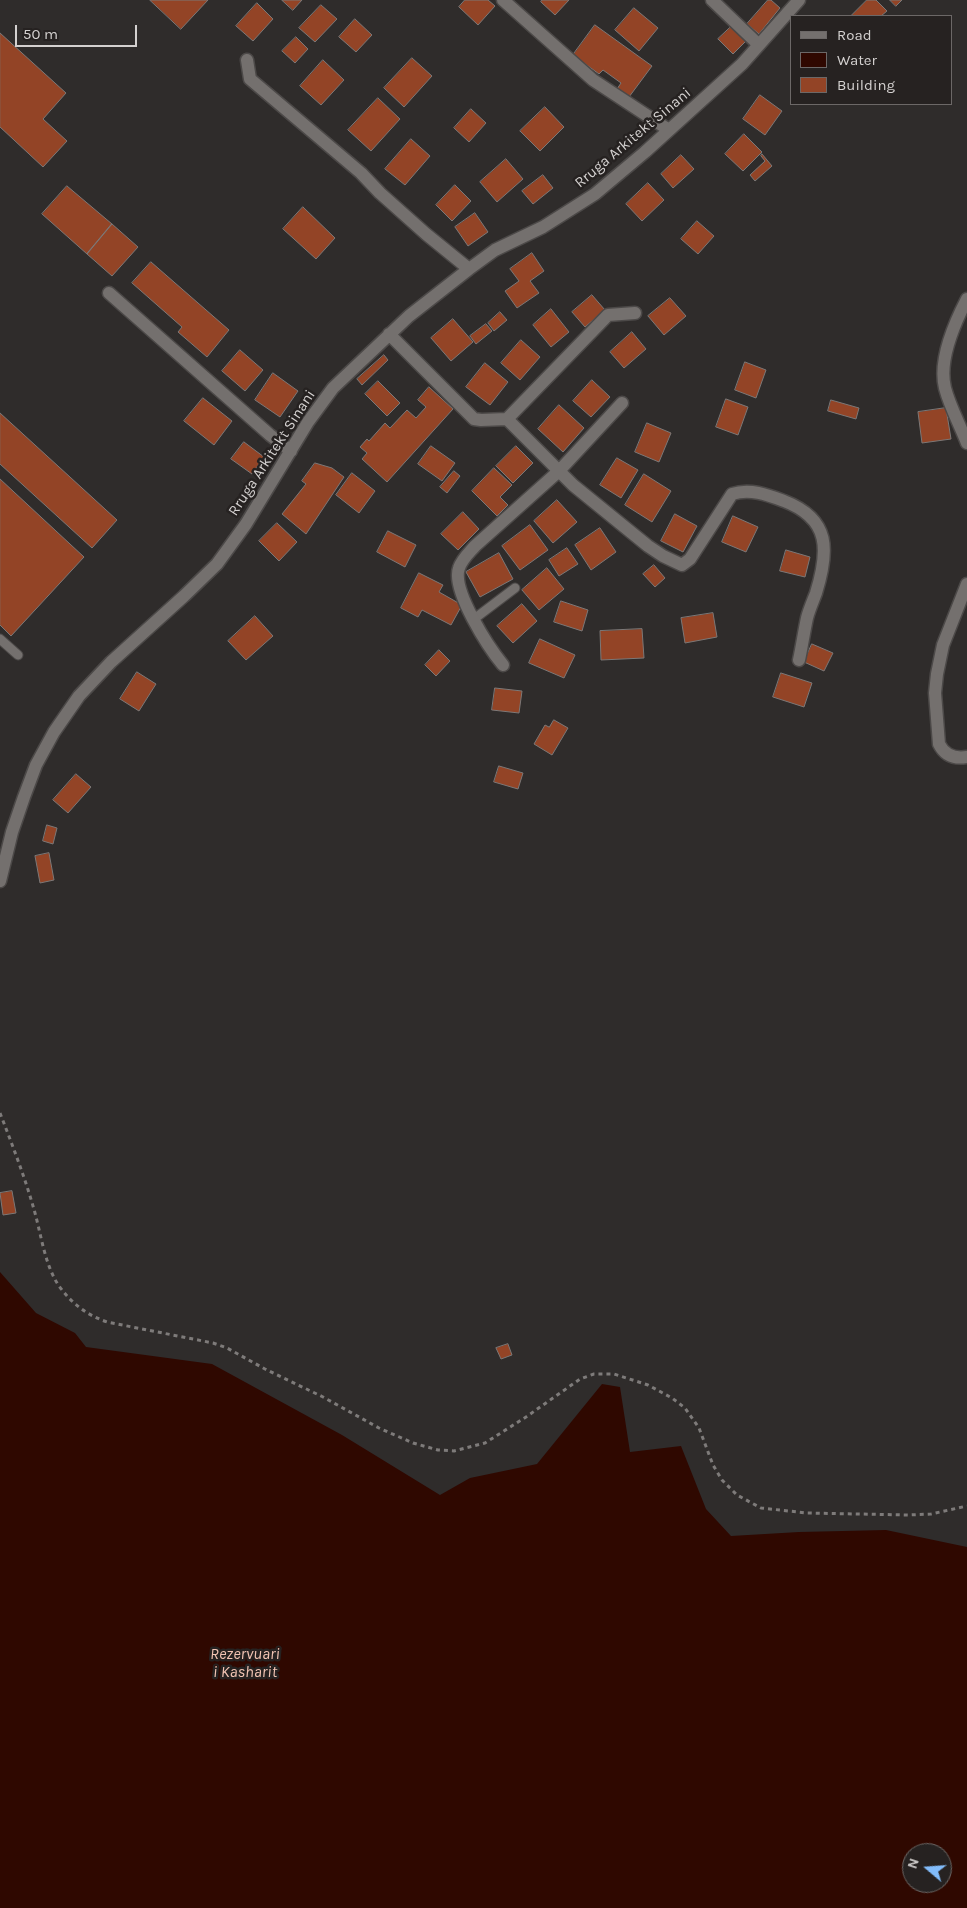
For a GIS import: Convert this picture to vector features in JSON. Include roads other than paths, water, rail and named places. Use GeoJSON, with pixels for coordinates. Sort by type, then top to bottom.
{"type":"FeatureCollection","features":[{"type":"Feature","properties":{"kind":"street"},"geometry":{"type":"LineString","coordinates":[[503,0],[593,80],[669,130]]}},
{"type":"Feature","properties":{"kind":"street"},"geometry":{"type":"LineString","coordinates":[[712,0],[759,45]]}},
{"type":"Feature","properties":{"kind":"street","name":"Rruga Arkitekt Sinani"},"geometry":{"type":"LineString","coordinates":[[0,880],[12,832],[24,797],[36,766],[54,732],[79,696],[111,662],[217,564],[246,524],[308,422],[333,388],[409,316],[469,269],[495,250],[543,227],[595,194],[742,64],[799,0]]}},
{"type":"Feature","properties":{"kind":"street"},"geometry":{"type":"LineString","coordinates":[[247,60],[250,78],[361,173],[380,193],[426,234],[469,269]]}},
{"type":"Feature","properties":{"kind":"street"},"geometry":{"type":"LineString","coordinates":[[109,293],[270,435],[291,451]]}},
{"type":"Feature","properties":{"kind":"street"},"geometry":{"type":"LineString","coordinates":[[967,299],[950,335],[944,372],[945,387],[967,442]]}},
{"type":"Feature","properties":{"kind":"street"},"geometry":{"type":"LineString","coordinates":[[389,334],[474,418],[481,420],[507,419],[608,315],[635,313]]}},
{"type":"Feature","properties":{"kind":"street"},"geometry":{"type":"LineString","coordinates":[[503,665],[491,650],[474,619],[458,581],[458,569],[475,546],[559,471],[622,403]]}},
{"type":"Feature","properties":{"kind":"street"},"geometry":{"type":"LineString","coordinates":[[507,419],[573,485],[648,546],[663,556],[682,564],[690,559],[697,550],[732,494],[750,492],[771,496],[808,514],[816,522],[821,534],[824,554],[798,660]]}},
{"type":"Feature","properties":{"kind":"street"},"geometry":{"type":"LineString","coordinates":[[967,584],[943,646],[935,692],[939,744],[948,756],[958,759],[967,757]]}},
{"type":"Feature","properties":{"kind":"lane"},"geometry":{"type":"LineString","coordinates":[[474,619],[515,588]]}},
{"type":"Feature","properties":{"kind":"lane"},"geometry":{"type":"LineString","coordinates":[[0,639],[18,655]]}},
{"type":"Feature","properties":{"kind":"water","name":"Rezervuari i Kasharit"},"geometry":{"type":"Polygon","coordinates":[[[0,1272],[36,1313],[75,1333],[86,1347],[212,1364],[342,1435],[440,1495],[470,1478],[537,1464],[602,1384],[620,1387],[630,1452],[681,1446],[706,1509],[731,1536],[886,1530],[967,1547],[967,1908],[0,1908],[0,1272]]]}}]}
